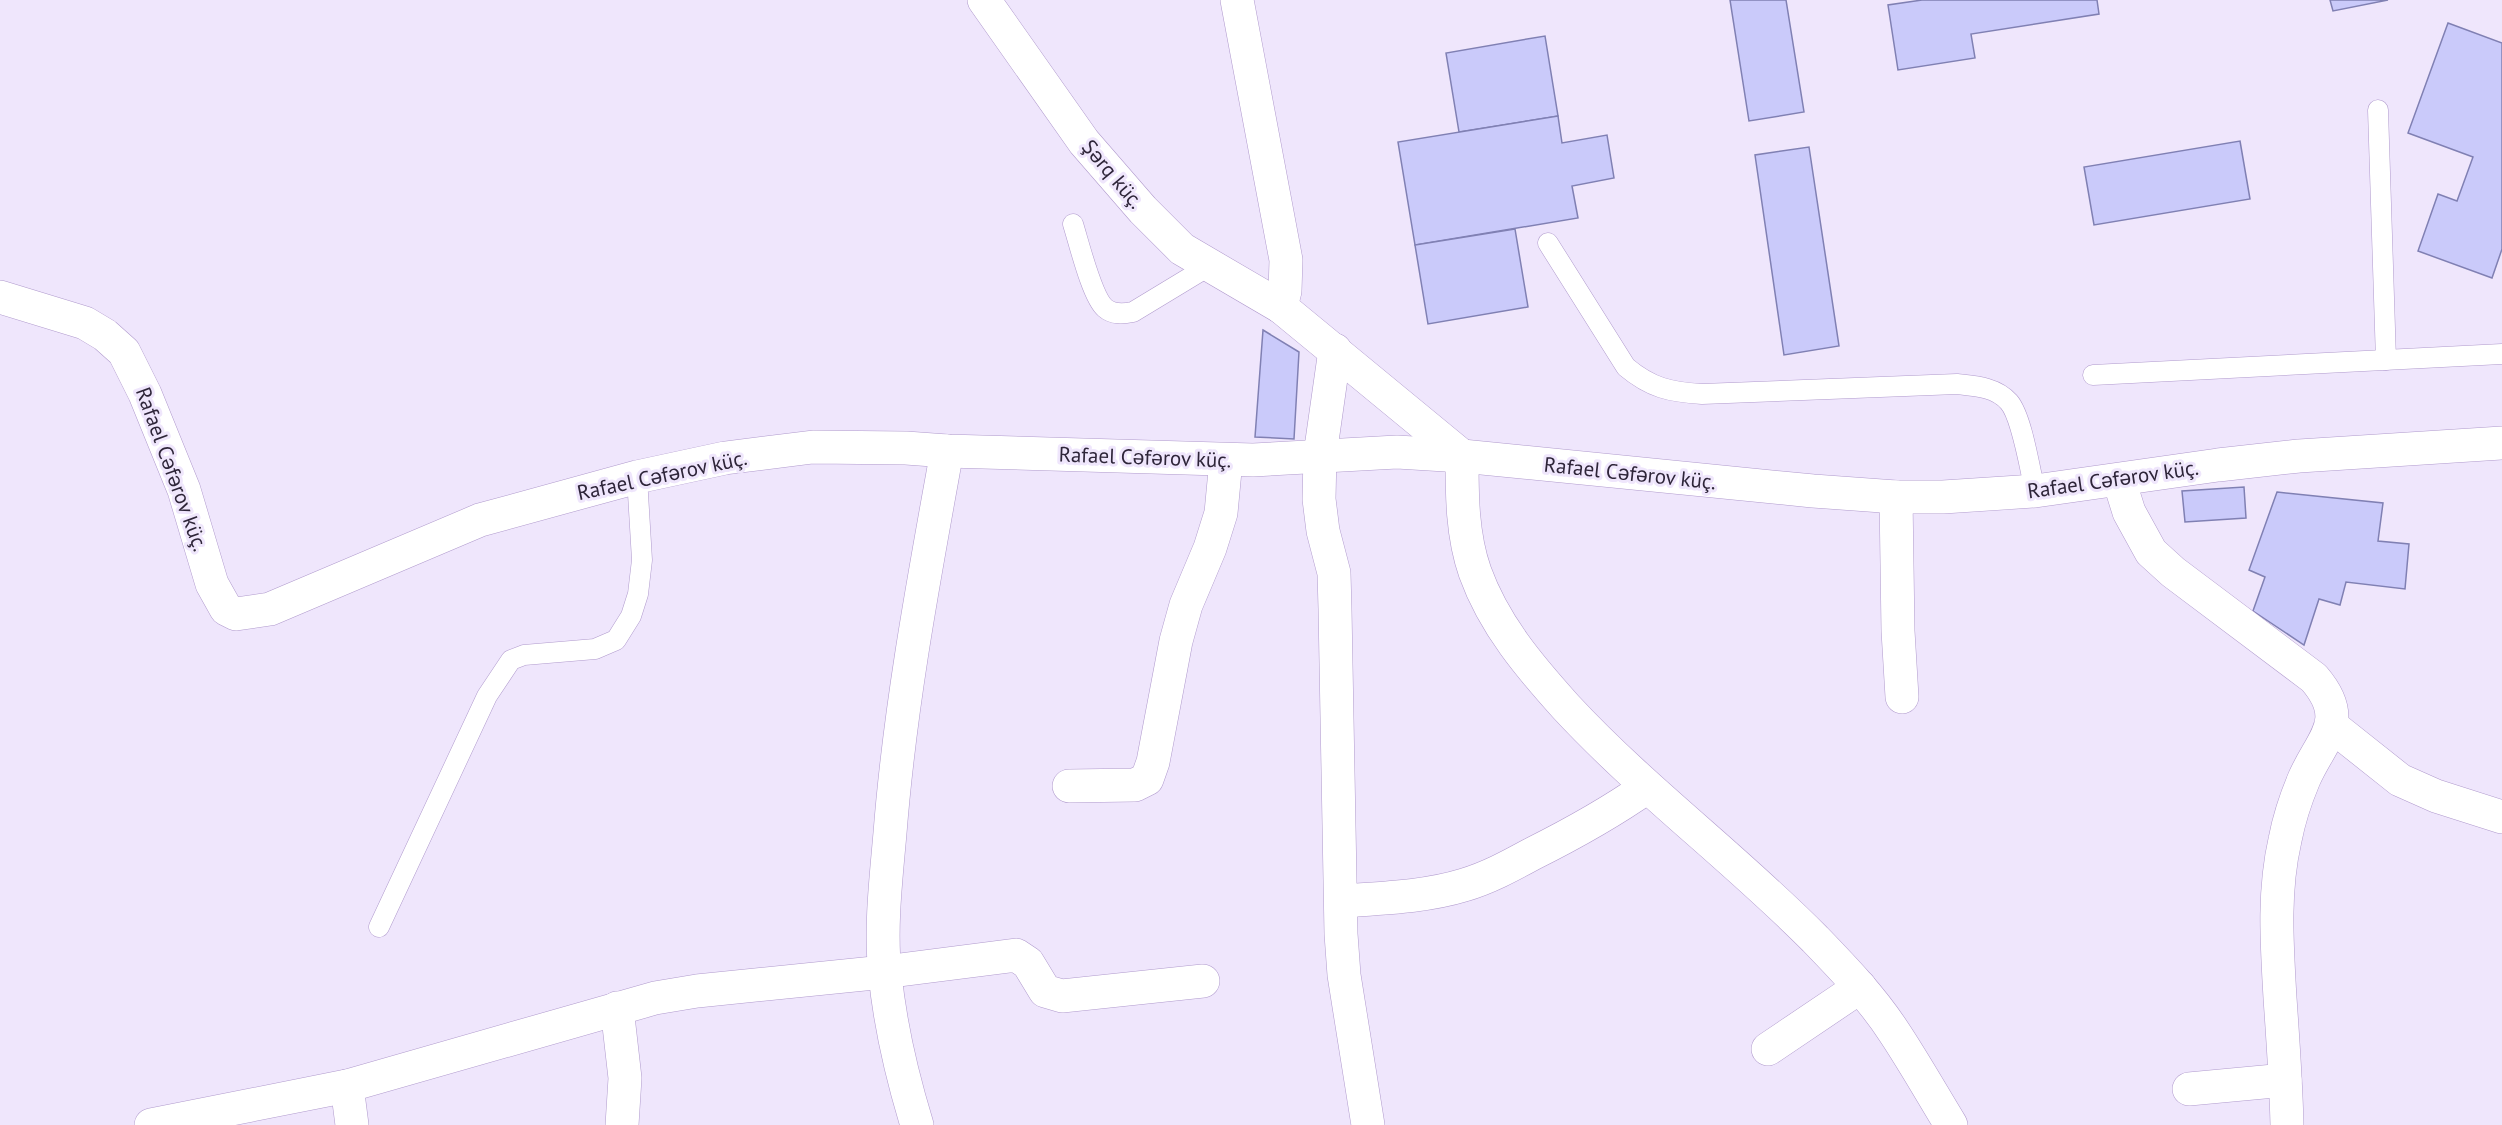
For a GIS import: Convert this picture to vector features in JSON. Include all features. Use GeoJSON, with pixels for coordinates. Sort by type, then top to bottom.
{"type":"FeatureCollection","features":[{"type":"Feature","properties":{"kind":"street","name":"Şərq küç."},"geometry":{"type":"LineString","coordinates":[[984,0],[1084,142],[1143,210],[1182,249],[1281,307],[1462,456]]}},
{"type":"Feature","properties":{"kind":"street"},"geometry":{"type":"LineString","coordinates":[[1237,0],[1286,261],[1285,291],[1281,307]]}},
{"type":"Feature","properties":{"kind":"street","name":"Rafael Cəfərov küç."},"geometry":{"type":"LineString","coordinates":[[0,297],[85,323],[105,335],[124,352],[146,394],[184,490],[212,584],[226,609],[236,614],[251,614],[270,609],[480,520],[637,477],[725,459],[813,447],[906,448],[1226,460],[1397,453],[1462,456],[1813,491],[1896,497],[1943,497],[2035,491],[2299,456],[2502,443]]}},
{"type":"Feature","properties":{"kind":"street"},"geometry":{"type":"LineString","coordinates":[[1335,350],[1320,455],[1320,500],[1323,531],[1334,573],[1341,934],[1344,975],[1368,1125]]}},
{"type":"Feature","properties":{"kind":"street"},"geometry":{"type":"LineString","coordinates":[[917,1125],[907,1093],[892,1024],[884,972],[884,900],[896,755],[916,619],[947,451]]}},
{"type":"Feature","properties":{"kind":"street"},"geometry":{"type":"LineString","coordinates":[[1462,456],[1462,504],[1475,572],[1503,629],[1532,669],[1594,736],[1647,787],[1776,902],[1860,987],[1893,1030],[1951,1125]]}},
{"type":"Feature","properties":{"kind":"street"},"geometry":{"type":"LineString","coordinates":[[1070,786],[1135,785],[1147,778],[1153,762],[1176,641],[1186,605],[1210,548],[1221,513],[1226,460]]}},
{"type":"Feature","properties":{"kind":"street"},"geometry":{"type":"LineString","coordinates":[[2119,480],[2129,512],[2151,552],[2173,572],[2314,678],[2326,692],[2332,709],[2332,726],[2304,779],[2294,804],[2278,879],[2277,945],[2287,1125]]}},
{"type":"Feature","properties":{"kind":"street"},"geometry":{"type":"LineString","coordinates":[[1896,497],[1902,697]]}},
{"type":"Feature","properties":{"kind":"street"},"geometry":{"type":"LineString","coordinates":[[2332,726],[2400,780],[2436,796],[2502,817]]}},
{"type":"Feature","properties":{"kind":"street"},"geometry":{"type":"LineString","coordinates":[[1341,901],[1435,892],[1465,885],[1491,875],[1569,835],[1608,814],[1647,787]]}},
{"type":"Feature","properties":{"kind":"street"},"geometry":{"type":"LineString","coordinates":[[151,1125],[347,1086],[617,1008],[655,998],[697,991],[884,972],[1016,955],[1028,963],[1045,991],[1062,996],[1203,981]]}},
{"type":"Feature","properties":{"kind":"street"},"geometry":{"type":"LineString","coordinates":[[1768,1049],[1860,987]]}},
{"type":"Feature","properties":{"kind":"street"},"geometry":{"type":"LineString","coordinates":[[617,1008],[625,1078],[622,1125]]}},
{"type":"Feature","properties":{"kind":"street"},"geometry":{"type":"LineString","coordinates":[[2189,1089],[2285,1080]]}},
{"type":"Feature","properties":{"kind":"street"},"geometry":{"type":"LineString","coordinates":[[347,1086],[352,1125]]}},
{"type":"Feature","properties":{"kind":"lane"},"geometry":{"type":"LineString","coordinates":[[2378,110],[2386,360]]}},
{"type":"Feature","properties":{"kind":"lane"},"geometry":{"type":"LineString","coordinates":[[1073,224],[1098,300],[1107,310],[1120,314],[1133,312],[1209,266]]}},
{"type":"Feature","properties":{"kind":"lane"},"geometry":{"type":"LineString","coordinates":[[1548,243],[1626,367],[1644,382],[1673,392],[1702,394],[1957,384],[1980,386],[1996,392],[2009,402],[2018,421],[2035,491]]}},
{"type":"Feature","properties":{"kind":"lane"},"geometry":{"type":"LineString","coordinates":[[2093,375],[2502,354]]}},
{"type":"Feature","properties":{"kind":"lane"},"geometry":{"type":"LineString","coordinates":[[380,927],[487,696],[511,660],[524,655],[595,649],[616,640],[631,616],[638,594],[642,560],[637,477]]}},
{"type":"Feature","properties":{"kind":"building"},"geometry":{"type":"Polygon","coordinates":[[[1730,0],[1786,0],[1804,112],[1749,121],[1730,0]]]}},
{"type":"Feature","properties":{"kind":"building"},"geometry":{"type":"Polygon","coordinates":[[[1922,0],[2097,0],[2099,14],[1971,34],[1975,58],[1898,70],[1888,5],[1922,0]]]}},
{"type":"Feature","properties":{"kind":"building"},"geometry":{"type":"Polygon","coordinates":[[[2330,0],[2388,0],[2333,11],[2330,0]]]}},
{"type":"Feature","properties":{"kind":"building"},"geometry":{"type":"Polygon","coordinates":[[[2448,23],[2502,43],[2502,249],[2492,278],[2418,251],[2438,194],[2457,201],[2473,157],[2408,133],[2448,23]]]}},
{"type":"Feature","properties":{"kind":"building"},"geometry":{"type":"Polygon","coordinates":[[[1545,36],[1558,116],[1459,132],[1446,53],[1545,36]]]}},
{"type":"Feature","properties":{"kind":"building"},"geometry":{"type":"Polygon","coordinates":[[[1558,116],[1562,143],[1607,135],[1614,178],[1572,186],[1578,218],[1415,245],[1398,142],[1558,116]]]}},
{"type":"Feature","properties":{"kind":"building"},"geometry":{"type":"Polygon","coordinates":[[[2240,141],[2250,199],[2094,225],[2084,167],[2240,141]]]}},
{"type":"Feature","properties":{"kind":"building"},"geometry":{"type":"Polygon","coordinates":[[[1809,147],[1839,346],[1784,355],[1755,155],[1809,147]]]}},
{"type":"Feature","properties":{"kind":"building"},"geometry":{"type":"Polygon","coordinates":[[[1515,229],[1528,307],[1428,324],[1415,245],[1515,229]]]}},
{"type":"Feature","properties":{"kind":"building"},"geometry":{"type":"Polygon","coordinates":[[[1263,330],[1299,352],[1294,439],[1255,437],[1263,330]]]}},
{"type":"Feature","properties":{"kind":"building"},"geometry":{"type":"Polygon","coordinates":[[[2244,487],[2246,518],[2185,522],[2182,491],[2244,487]]]}},
{"type":"Feature","properties":{"kind":"building"},"geometry":{"type":"Polygon","coordinates":[[[2277,492],[2383,503],[2378,541],[2409,544],[2405,589],[2346,582],[2340,605],[2319,599],[2304,645],[2253,611],[2265,577],[2249,570],[2277,492]]]}}]}
